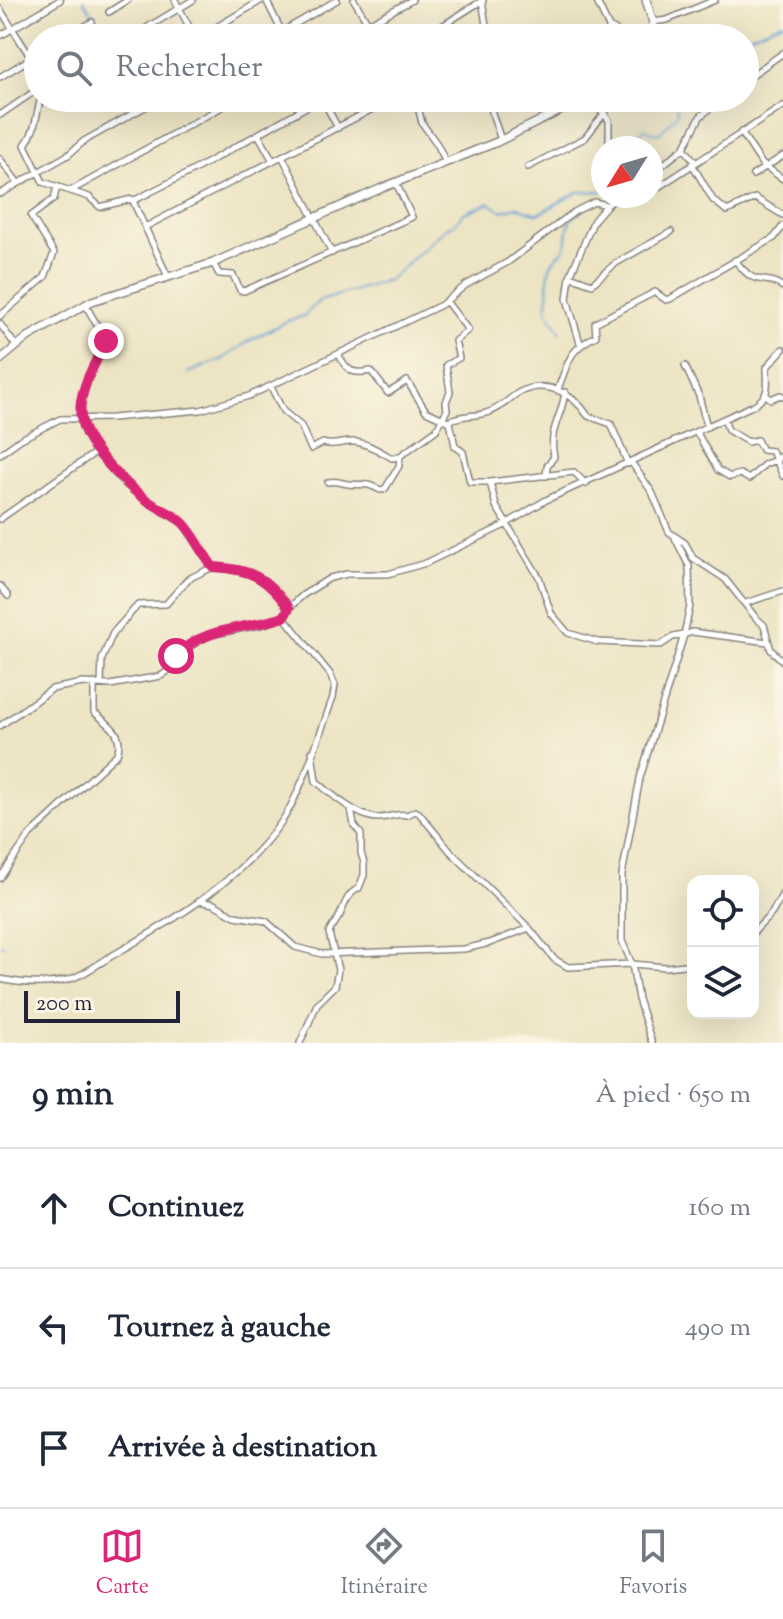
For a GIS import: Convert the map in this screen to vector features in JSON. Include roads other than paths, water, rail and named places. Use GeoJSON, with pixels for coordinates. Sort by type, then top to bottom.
{"type":"FeatureCollection","features":[{"type":"Feature","properties":{"kind":"street"},"geometry":{"type":"LineString","coordinates":[[0,36],[60,0]]}},
{"type":"Feature","properties":{"kind":"street"},"geometry":{"type":"LineString","coordinates":[[175,0],[188,24]]}},
{"type":"Feature","properties":{"kind":"street"},"geometry":{"type":"LineString","coordinates":[[156,24],[193,0]]}},
{"type":"Feature","properties":{"kind":"street"},"geometry":{"type":"LineString","coordinates":[[222,24],[264,0],[278,24]]}},
{"type":"Feature","properties":{"kind":"street"},"geometry":{"type":"LineString","coordinates":[[301,24],[337,0]]}},
{"type":"Feature","properties":{"kind":"street"},"geometry":{"type":"LineString","coordinates":[[354,0],[368,24],[412,0]]}},
{"type":"Feature","properties":{"kind":"street"},"geometry":{"type":"LineString","coordinates":[[445,24],[483,0],[486,24]]}},
{"type":"Feature","properties":{"kind":"street"},"geometry":{"type":"LineString","coordinates":[[596,0],[608,24]]}},
{"type":"Feature","properties":{"kind":"street"},"geometry":{"type":"LineString","coordinates":[[646,0],[653,22],[667,20],[715,0]]}},
{"type":"Feature","properties":{"kind":"street"},"geometry":{"type":"LineString","coordinates":[[109,12],[125,1]]}},
{"type":"Feature","properties":{"kind":"street"},"geometry":{"type":"LineString","coordinates":[[0,9],[24,42]]}},
{"type":"Feature","properties":{"kind":"street"},"geometry":{"type":"LineString","coordinates":[[759,70],[783,53]]}},
{"type":"Feature","properties":{"kind":"street"},"geometry":{"type":"LineString","coordinates":[[0,77],[24,63]]}},
{"type":"Feature","properties":{"kind":"street"},"geometry":{"type":"LineString","coordinates":[[0,115],[24,99]]}},
{"type":"Feature","properties":{"kind":"street"},"geometry":{"type":"LineString","coordinates":[[663,184],[783,106]]}},
{"type":"Feature","properties":{"kind":"street"},"geometry":{"type":"LineString","coordinates":[[37,112],[35,132],[25,145],[44,183],[89,197],[100,207],[130,199],[133,201],[297,112]]}},
{"type":"Feature","properties":{"kind":"street"},"geometry":{"type":"LineString","coordinates":[[0,194],[136,112]]}},
{"type":"Feature","properties":{"kind":"street"},"geometry":{"type":"LineString","coordinates":[[72,190],[213,112]]}},
{"type":"Feature","properties":{"kind":"street"},"geometry":{"type":"LineString","coordinates":[[329,112],[338,128]]}},
{"type":"Feature","properties":{"kind":"street"},"geometry":{"type":"LineString","coordinates":[[145,227],[368,112]]}},
{"type":"Feature","properties":{"kind":"street"},"geometry":{"type":"LineString","coordinates":[[419,112],[422,123],[446,162]]}},
{"type":"Feature","properties":{"kind":"street"},"geometry":{"type":"LineString","coordinates":[[492,112],[501,140]]}},
{"type":"Feature","properties":{"kind":"street"},"geometry":{"type":"LineString","coordinates":[[0,360],[16,346],[85,304],[213,263],[395,182],[501,140],[559,112]]}},
{"type":"Feature","properties":{"kind":"street"},"geometry":{"type":"LineString","coordinates":[[663,165],[684,148],[706,112]]}},
{"type":"Feature","properties":{"kind":"street"},"geometry":{"type":"LineString","coordinates":[[528,167],[585,138],[604,113],[611,129],[610,136]]}},
{"type":"Feature","properties":{"kind":"street"},"geometry":{"type":"LineString","coordinates":[[741,132],[764,166],[783,179]]}},
{"type":"Feature","properties":{"kind":"street"},"geometry":{"type":"LineString","coordinates":[[258,134],[273,161]]}},
{"type":"Feature","properties":{"kind":"street"},"geometry":{"type":"LineString","coordinates":[[684,148],[713,200],[727,211],[755,198],[783,215]]}},
{"type":"Feature","properties":{"kind":"street"},"geometry":{"type":"LineString","coordinates":[[282,156],[332,253]]}},
{"type":"Feature","properties":{"kind":"street"},"geometry":{"type":"LineString","coordinates":[[753,175],[783,156]]}},
{"type":"Feature","properties":{"kind":"street"},"geometry":{"type":"LineString","coordinates":[[0,159],[18,183]]}},
{"type":"Feature","properties":{"kind":"street"},"geometry":{"type":"LineString","coordinates":[[213,263],[219,274],[231,273],[242,291],[332,253],[412,217],[395,182]]}},
{"type":"Feature","properties":{"kind":"street"},"geometry":{"type":"LineString","coordinates":[[0,316],[46,274],[54,253],[31,217],[54,199],[57,186]]}},
{"type":"Feature","properties":{"kind":"street"},"geometry":{"type":"LineString","coordinates":[[133,201],[168,278]]}},
{"type":"Feature","properties":{"kind":"street"},"geometry":{"type":"LineString","coordinates":[[0,454],[48,423],[60,419],[200,410],[249,396],[383,335],[446,301],[591,204]]}},
{"type":"Feature","properties":{"kind":"street"},"geometry":{"type":"LineString","coordinates":[[580,343],[567,299],[570,276],[594,220],[604,208]]}},
{"type":"Feature","properties":{"kind":"street"},"geometry":{"type":"LineString","coordinates":[[546,476],[547,466],[554,457],[552,433],[564,401],[561,390],[569,360],[580,343],[595,338],[594,324],[655,292],[666,300],[670,299],[774,238],[783,226]]}},
{"type":"Feature","properties":{"kind":"street"},"geometry":{"type":"LineString","coordinates":[[570,276],[592,284],[616,263],[671,232]]}},
{"type":"Feature","properties":{"kind":"street"},"geometry":{"type":"LineString","coordinates":[[735,260],[745,273],[756,280],[773,281],[783,287]]}},
{"type":"Feature","properties":{"kind":"street"},"geometry":{"type":"LineString","coordinates":[[271,386],[282,410],[301,426],[311,449],[323,443],[332,447],[349,442],[361,443],[392,458],[400,456],[435,432],[447,410],[450,392],[446,365],[459,358],[454,343],[468,330],[446,301]]}},
{"type":"Feature","properties":{"kind":"street"},"geometry":{"type":"LineString","coordinates":[[85,304],[106,341],[90,373],[79,418],[96,452],[126,484],[181,521],[213,567]]}},
{"type":"Feature","properties":{"kind":"street"},"geometry":{"type":"LineString","coordinates":[[0,324],[16,346]]}},
{"type":"Feature","properties":{"kind":"street"},"geometry":{"type":"LineString","coordinates":[[0,726],[52,689],[161,676],[182,651],[201,639],[225,630],[264,624],[284,617],[307,591],[330,578],[347,574],[392,574],[426,563],[505,525],[541,503],[697,433],[754,405],[766,395],[769,387],[767,367],[783,349]]}},
{"type":"Feature","properties":{"kind":"street"},"geometry":{"type":"LineString","coordinates":[[338,354],[346,369],[356,374],[371,371],[388,393],[407,381],[426,411],[449,422]]}},
{"type":"Feature","properties":{"kind":"street"},"geometry":{"type":"LineString","coordinates":[[685,366],[699,396],[707,427]]}},
{"type":"Feature","properties":{"kind":"street"},"geometry":{"type":"LineString","coordinates":[[449,422],[458,417],[488,413],[525,390],[561,390],[582,405],[588,416],[611,424],[630,463],[651,489],[665,525],[689,566],[690,606],[684,635],[640,778],[623,866],[622,941],[632,964],[638,999],[652,1043]]}},
{"type":"Feature","properties":{"kind":"street"},"geometry":{"type":"LineString","coordinates":[[766,395],[770,399],[783,396]]}},
{"type":"Feature","properties":{"kind":"street"},"geometry":{"type":"LineString","coordinates":[[724,419],[729,431],[748,442],[757,440],[762,450],[772,451],[783,476]]}},
{"type":"Feature","properties":{"kind":"street"},"geometry":{"type":"LineString","coordinates":[[449,422],[455,446],[463,452],[470,482],[577,473],[586,484]]}},
{"type":"Feature","properties":{"kind":"street"},"geometry":{"type":"LineString","coordinates":[[697,433],[718,471],[730,477],[740,474],[749,479],[765,464],[783,454]]}},
{"type":"Feature","properties":{"kind":"street"},"geometry":{"type":"LineString","coordinates":[[0,519],[96,452]]}},
{"type":"Feature","properties":{"kind":"street"},"geometry":{"type":"LineString","coordinates":[[328,482],[364,482],[380,490],[385,489],[399,466],[400,456]]}},
{"type":"Feature","properties":{"kind":"street"},"geometry":{"type":"LineString","coordinates":[[490,482],[494,502],[505,525],[539,577],[551,613],[571,635],[600,643],[661,645],[673,637],[692,632],[768,642]]}},
{"type":"Feature","properties":{"kind":"street"},"geometry":{"type":"LineString","coordinates":[[675,538],[685,543],[693,558],[723,576],[764,625],[773,653],[783,661]]}},
{"type":"Feature","properties":{"kind":"street"},"geometry":{"type":"LineString","coordinates":[[0,878],[36,829],[117,754],[120,745],[118,735],[93,710],[102,659],[110,638],[133,608],[143,603],[166,604],[188,579],[213,567],[238,569],[256,575],[289,608]]}},
{"type":"Feature","properties":{"kind":"street"},"geometry":{"type":"LineString","coordinates":[[0,586],[8,596]]}},
{"type":"Feature","properties":{"kind":"street"},"geometry":{"type":"LineString","coordinates":[[746,603],[783,591]]}},
{"type":"Feature","properties":{"kind":"street"},"geometry":{"type":"LineString","coordinates":[[0,979],[46,983],[73,978],[172,921],[199,901],[245,862],[282,820],[333,697],[334,680],[284,617]]}},
{"type":"Feature","properties":{"kind":"street"},"geometry":{"type":"LineString","coordinates":[[312,751],[316,781],[356,813],[373,818],[417,811],[455,857],[529,928],[563,966],[687,965]]}},
{"type":"Feature","properties":{"kind":"street"},"geometry":{"type":"LineString","coordinates":[[300,1043],[317,1004],[335,986],[338,970],[330,931],[342,913],[342,906],[359,888],[364,875],[361,835],[354,825],[351,809]]}},
{"type":"Feature","properties":{"kind":"street"},"geometry":{"type":"LineString","coordinates":[[759,927],[772,913],[783,893]]}},
{"type":"Feature","properties":{"kind":"street"},"geometry":{"type":"LineString","coordinates":[[199,901],[214,904],[235,916],[266,921],[288,942],[303,950],[333,954],[464,949],[529,928]]}},
{"type":"Feature","properties":{"kind":"waterway"},"geometry":{"type":"LineString","coordinates":[[83,0],[99,24]]}},
{"type":"Feature","properties":{"kind":"waterway"},"geometry":{"type":"LineString","coordinates":[[759,32],[783,22]]}},
{"type":"Feature","properties":{"kind":"waterway"},"geometry":{"type":"LineString","coordinates":[[636,136],[644,129],[659,134],[677,112]]}},
{"type":"Feature","properties":{"kind":"waterway"},"geometry":{"type":"LineString","coordinates":[[188,373],[223,359],[287,321],[304,316],[319,301],[389,280],[446,228],[455,224],[462,214],[489,203],[502,211],[517,207],[538,214],[578,192],[591,191]]}},
{"type":"Feature","properties":{"kind":"waterway"},"geometry":{"type":"LineString","coordinates":[[560,332],[547,310],[549,271],[566,245],[570,222],[583,210]]}}]}
